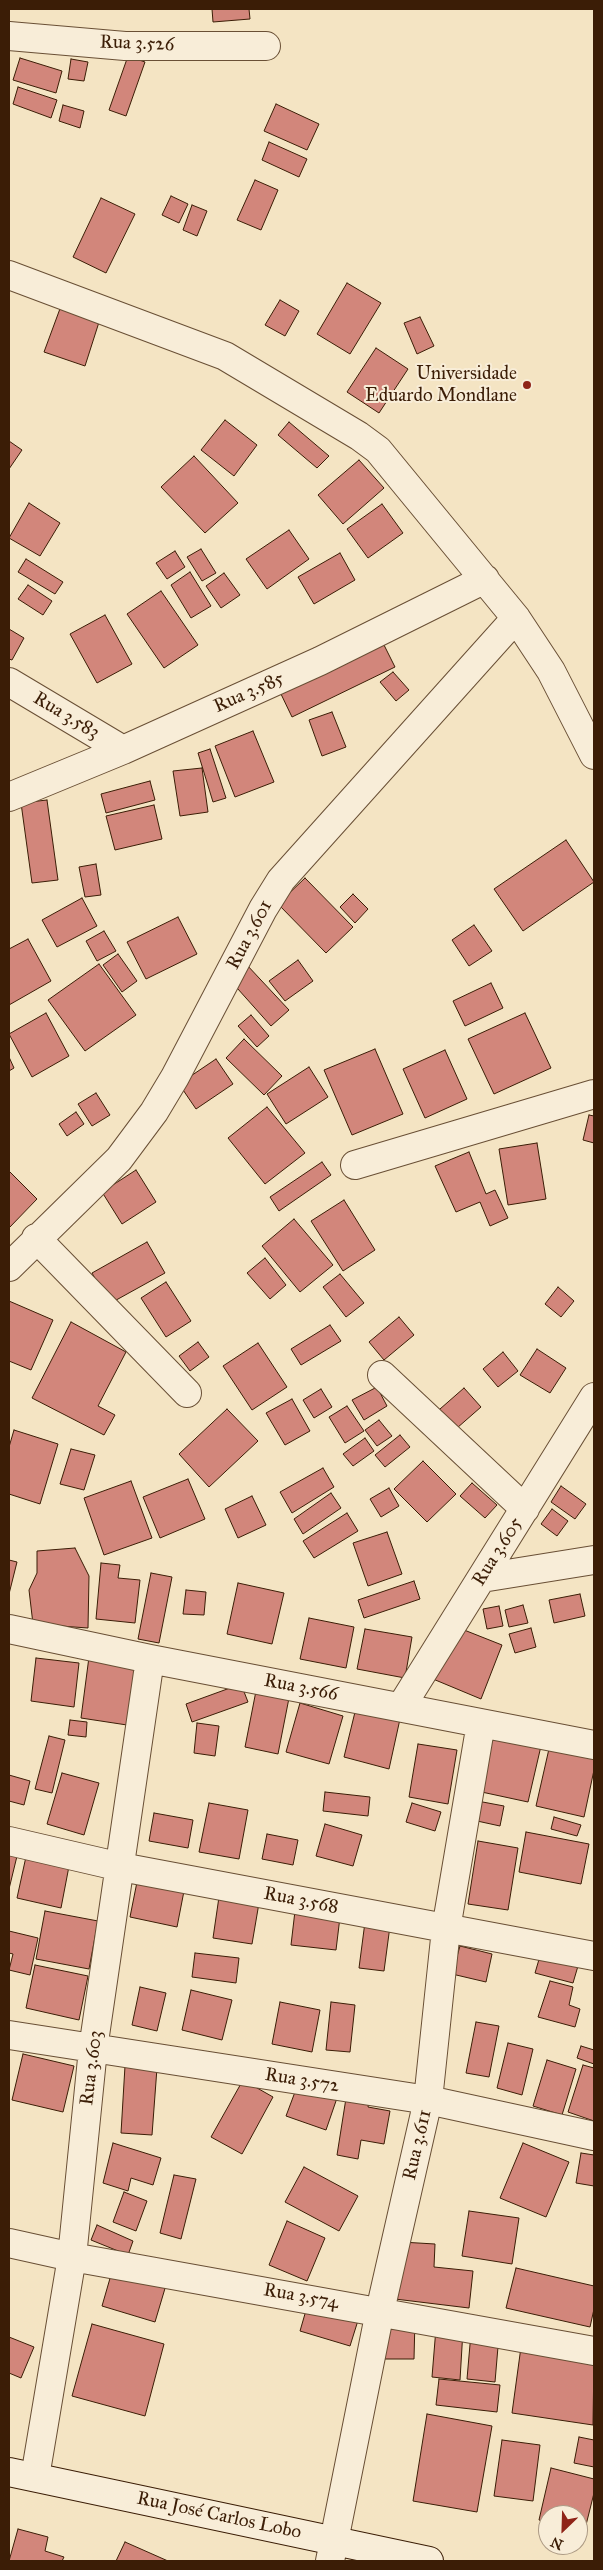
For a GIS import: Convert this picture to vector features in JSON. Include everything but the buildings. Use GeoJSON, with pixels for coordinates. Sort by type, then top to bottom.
{"type":"FeatureCollection","features":[{"type":"Feature","properties":{"kind":"street","name":"Rua 3.526"},"geometry":{"type":"LineString","coordinates":[[9,36],[125,46],[266,46]]}},
{"type":"Feature","properties":{"kind":"street"},"geometry":{"type":"LineString","coordinates":[[9,275],[225,356],[359,436],[378,450],[516,618],[552,671],[594,755]]}},
{"type":"Feature","properties":{"kind":"street","name":"Rua 3.585"},"geometry":{"type":"LineString","coordinates":[[9,797],[123,750],[320,660],[485,580]]}},
{"type":"Feature","properties":{"kind":"street","name":"Rua 3.601"},"geometry":{"type":"LineString","coordinates":[[9,1267],[36,1238],[119,1159],[154,1112],[175,1077],[262,909],[281,880],[516,618]]}},
{"type":"Feature","properties":{"kind":"street","name":"Rua 3.583"},"geometry":{"type":"LineString","coordinates":[[9,682],[123,750]]}},
{"type":"Feature","properties":{"kind":"street"},"geometry":{"type":"LineString","coordinates":[[355,1165],[594,1094]]}},
{"type":"Feature","properties":{"kind":"street"},"geometry":{"type":"LineString","coordinates":[[36,1238],[187,1393]]}},
{"type":"Feature","properties":{"kind":"street"},"geometry":{"type":"LineString","coordinates":[[382,1375],[525,1509]]}},
{"type":"Feature","properties":{"kind":"street","name":"Rua 3.605"},"geometry":{"type":"LineString","coordinates":[[401,1707],[594,1397]]}},
{"type":"Feature","properties":{"kind":"street"},"geometry":{"type":"LineString","coordinates":[[482,1578],[594,1560]]}},
{"type":"Feature","properties":{"kind":"street","name":"Rua 3.566"},"geometry":{"type":"LineString","coordinates":[[9,1629],[150,1659],[594,1745]]}},
{"type":"Feature","properties":{"kind":"street","name":"Rua 3.603"},"geometry":{"type":"LineString","coordinates":[[22,2474],[72,2257],[93,2049],[150,1659]]}},
{"type":"Feature","properties":{"kind":"street","name":"Rua 3.611"},"geometry":{"type":"LineString","coordinates":[[332,2551],[380,2311],[428,2100],[446,1928],[481,1724]]}},
{"type":"Feature","properties":{"kind":"street","name":"Rua 3.568"},"geometry":{"type":"LineString","coordinates":[[9,1842],[121,1867],[594,1956]]}},
{"type":"Feature","properties":{"kind":"street","name":"Rua 3.572"},"geometry":{"type":"LineString","coordinates":[[9,2035],[428,2100],[594,2136]]}},
{"type":"Feature","properties":{"kind":"street","name":"Rua 3.574"},"geometry":{"type":"LineString","coordinates":[[9,2243],[72,2257],[594,2351]]}},
{"type":"Feature","properties":{"kind":"street","name":"Rua José Carlos Lobo"},"geometry":{"type":"LineString","coordinates":[[22,2474],[332,2551],[429,2561]]}},
{"type":"Feature","properties":{"kind":"place","name":"Universidade Eduardo Mondlane"},"geometry":{"type":"Point","coordinates":[527,385]}}]}
